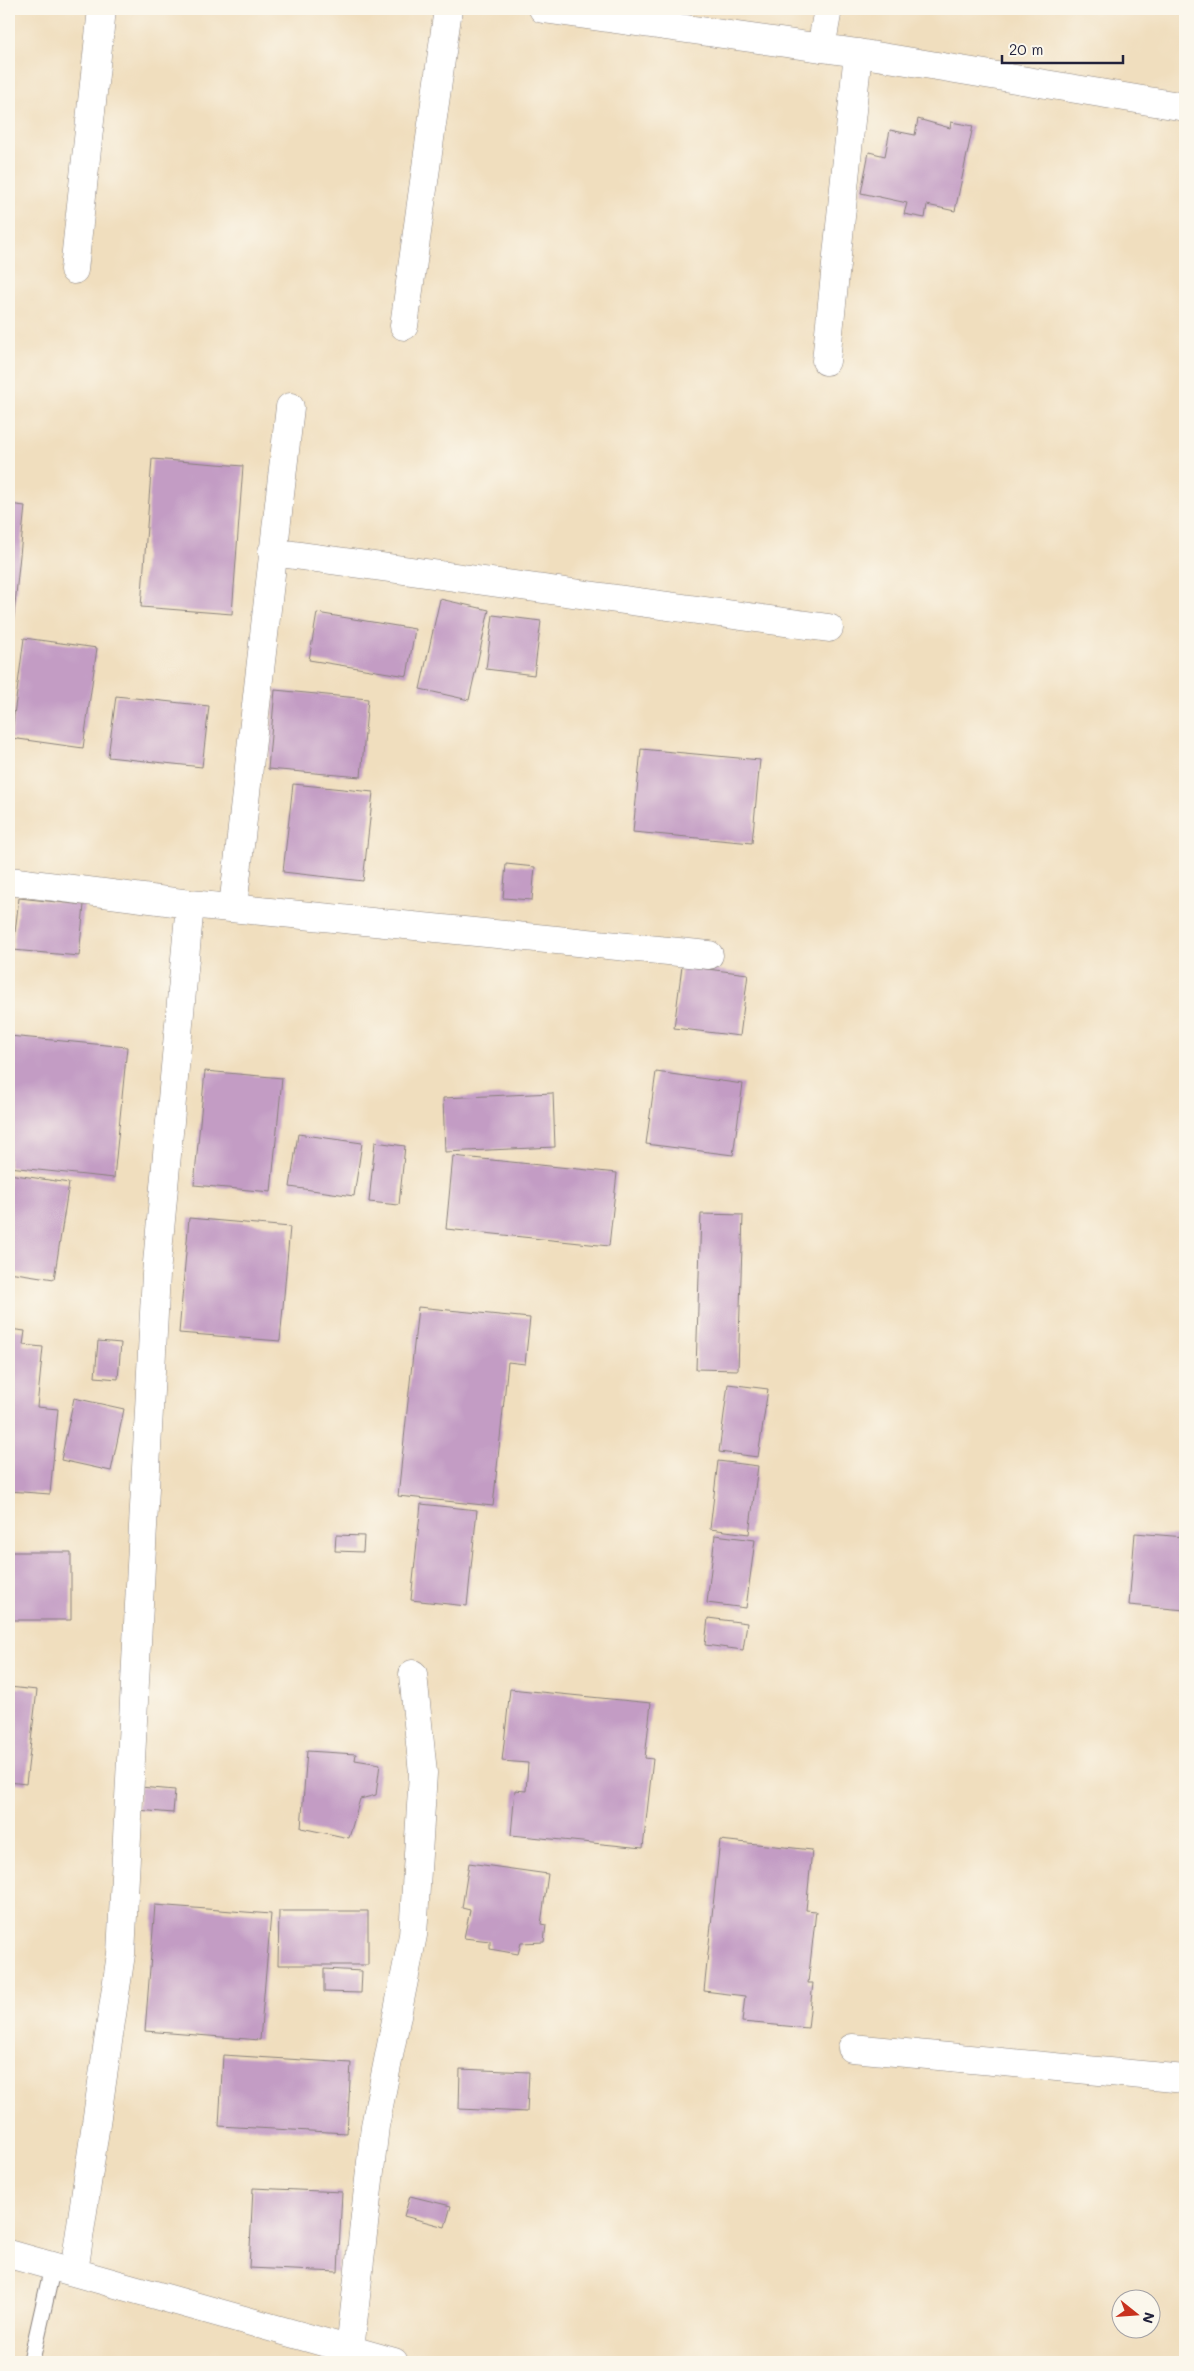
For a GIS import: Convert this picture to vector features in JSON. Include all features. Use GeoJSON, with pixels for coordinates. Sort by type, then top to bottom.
{"type":"FeatureCollection","features":[{"type":"Feature","properties":{"kind":"street"},"geometry":{"type":"LineString","coordinates":[[74,270],[102,9]]}},
{"type":"Feature","properties":{"kind":"street"},"geometry":{"type":"LineString","coordinates":[[404,326],[448,9]]}},
{"type":"Feature","properties":{"kind":"street"},"geometry":{"type":"LineString","coordinates":[[543,9],[858,53],[1185,107]]}},
{"type":"Feature","properties":{"kind":"street"},"geometry":{"type":"LineString","coordinates":[[821,48],[828,9]]}},
{"type":"Feature","properties":{"kind":"street"},"geometry":{"type":"LineString","coordinates":[[826,361],[858,53]]}},
{"type":"Feature","properties":{"kind":"street"},"geometry":{"type":"LineString","coordinates":[[233,907],[290,407]]}},
{"type":"Feature","properties":{"kind":"street"},"geometry":{"type":"LineString","coordinates":[[272,552],[829,628]]}},
{"type":"Feature","properties":{"kind":"street"},"geometry":{"type":"LineString","coordinates":[[9,881],[190,904],[709,955]]}},
{"type":"Feature","properties":{"kind":"street"},"geometry":{"type":"LineString","coordinates":[[63,2269],[121,1954],[156,1274],[190,904]]}},
{"type":"Feature","properties":{"kind":"street"},"geometry":{"type":"LineString","coordinates":[[350,2350],[375,2126],[413,1934],[423,1773],[412,1674]]}},
{"type":"Feature","properties":{"kind":"street"},"geometry":{"type":"LineString","coordinates":[[852,2048],[1185,2079]]}},
{"type":"Feature","properties":{"kind":"street"},"geometry":{"type":"LineString","coordinates":[[9,2254],[394,2362]]}},
{"type":"Feature","properties":{"kind":"lane"},"geometry":{"type":"LineString","coordinates":[[31,2362],[63,2269]]}},
{"type":"Feature","properties":{"kind":"building"},"geometry":{"type":"Polygon","coordinates":[[[918,119],[950,128],[951,122],[973,126],[955,211],[927,205],[925,218],[904,214],[907,203],[861,193],[869,152],[885,156],[890,130],[915,135],[918,119]]]}},
{"type":"Feature","properties":{"kind":"building"},"geometry":{"type":"Polygon","coordinates":[[[152,459],[243,466],[232,614],[141,607],[152,459]]]}},
{"type":"Feature","properties":{"kind":"building"},"geometry":{"type":"Polygon","coordinates":[[[9,504],[25,506],[12,634],[9,634],[9,504]]]}},
{"type":"Feature","properties":{"kind":"building"},"geometry":{"type":"Polygon","coordinates":[[[440,599],[489,610],[469,700],[420,689],[440,599]]]}},
{"type":"Feature","properties":{"kind":"building"},"geometry":{"type":"Polygon","coordinates":[[[317,613],[415,629],[407,676],[309,660],[317,613]]]}},
{"type":"Feature","properties":{"kind":"building"},"geometry":{"type":"Polygon","coordinates":[[[493,615],[541,621],[534,675],[486,669],[493,615]]]}},
{"type":"Feature","properties":{"kind":"building"},"geometry":{"type":"Polygon","coordinates":[[[24,638],[97,648],[83,748],[11,738],[24,638]]]}},
{"type":"Feature","properties":{"kind":"building"},"geometry":{"type":"Polygon","coordinates":[[[275,690],[368,699],[361,777],[268,769],[275,690]]]}},
{"type":"Feature","properties":{"kind":"building"},"geometry":{"type":"Polygon","coordinates":[[[116,696],[209,706],[202,767],[108,757],[116,696]]]}},
{"type":"Feature","properties":{"kind":"building"},"geometry":{"type":"Polygon","coordinates":[[[641,749],[760,760],[752,843],[633,832],[641,749]]]}},
{"type":"Feature","properties":{"kind":"building"},"geometry":{"type":"Polygon","coordinates":[[[293,784],[373,792],[363,881],[283,872],[293,784]]]}},
{"type":"Feature","properties":{"kind":"building"},"geometry":{"type":"Polygon","coordinates":[[[506,864],[535,867],[532,900],[503,898],[506,864]]]}},
{"type":"Feature","properties":{"kind":"building"},"geometry":{"type":"Polygon","coordinates":[[[19,898],[84,905],[79,956],[13,950],[19,898]]]}},
{"type":"Feature","properties":{"kind":"building"},"geometry":{"type":"Polygon","coordinates":[[[682,966],[748,974],[740,1036],[674,1028],[682,966]]]}},
{"type":"Feature","properties":{"kind":"building"},"geometry":{"type":"Polygon","coordinates":[[[9,1036],[127,1047],[114,1178],[9,1167],[9,1036]]]}},
{"type":"Feature","properties":{"kind":"building"},"geometry":{"type":"Polygon","coordinates":[[[205,1071],[282,1078],[271,1192],[194,1185],[205,1071]]]}},
{"type":"Feature","properties":{"kind":"building"},"geometry":{"type":"Polygon","coordinates":[[[656,1072],[743,1084],[733,1155],[646,1144],[656,1072]]]}},
{"type":"Feature","properties":{"kind":"building"},"geometry":{"type":"Polygon","coordinates":[[[553,1093],[555,1147],[445,1152],[443,1098],[553,1093]]]}},
{"type":"Feature","properties":{"kind":"building"},"geometry":{"type":"Polygon","coordinates":[[[298,1134],[362,1143],[354,1196],[290,1187],[298,1134]]]}},
{"type":"Feature","properties":{"kind":"building"},"geometry":{"type":"Polygon","coordinates":[[[375,1142],[405,1146],[399,1205],[369,1202],[375,1142]]]}},
{"type":"Feature","properties":{"kind":"building"},"geometry":{"type":"Polygon","coordinates":[[[453,1156],[617,1173],[609,1246],[446,1229],[453,1156]]]}},
{"type":"Feature","properties":{"kind":"building"},"geometry":{"type":"Polygon","coordinates":[[[9,1174],[69,1183],[54,1279],[9,1272],[9,1174]]]}},
{"type":"Feature","properties":{"kind":"building"},"geometry":{"type":"Polygon","coordinates":[[[701,1214],[743,1215],[738,1370],[696,1369],[701,1214]]]}},
{"type":"Feature","properties":{"kind":"building"},"geometry":{"type":"Polygon","coordinates":[[[189,1218],[290,1227],[280,1341],[179,1333],[189,1218]]]}},
{"type":"Feature","properties":{"kind":"building"},"geometry":{"type":"Polygon","coordinates":[[[418,1307],[530,1318],[525,1364],[508,1362],[493,1506],[398,1496],[418,1307]]]}},
{"type":"Feature","properties":{"kind":"building"},"geometry":{"type":"Polygon","coordinates":[[[9,1329],[25,1331],[23,1345],[43,1347],[37,1407],[58,1409],[50,1494],[9,1491],[9,1329]]]}},
{"type":"Feature","properties":{"kind":"building"},"geometry":{"type":"Polygon","coordinates":[[[98,1341],[121,1343],[118,1379],[95,1377],[98,1341]]]}},
{"type":"Feature","properties":{"kind":"building"},"geometry":{"type":"Polygon","coordinates":[[[728,1384],[768,1389],[758,1457],[719,1452],[728,1384]]]}},
{"type":"Feature","properties":{"kind":"building"},"geometry":{"type":"Polygon","coordinates":[[[74,1398],[124,1409],[111,1471],[61,1460],[74,1398]]]}},
{"type":"Feature","properties":{"kind":"building"},"geometry":{"type":"Polygon","coordinates":[[[718,1461],[758,1466],[749,1534],[710,1529],[718,1461]]]}},
{"type":"Feature","properties":{"kind":"building"},"geometry":{"type":"Polygon","coordinates":[[[421,1504],[477,1510],[467,1606],[411,1600],[421,1504]]]}},
{"type":"Feature","properties":{"kind":"building"},"geometry":{"type":"Polygon","coordinates":[[[1135,1533],[1185,1537],[1185,1610],[1129,1605],[1135,1533]]]}},
{"type":"Feature","properties":{"kind":"building"},"geometry":{"type":"Polygon","coordinates":[[[336,1535],[364,1536],[363,1552],[335,1551],[336,1535]]]}},
{"type":"Feature","properties":{"kind":"building"},"geometry":{"type":"Polygon","coordinates":[[[715,1535],[755,1540],[746,1608],[707,1603],[715,1535]]]}},
{"type":"Feature","properties":{"kind":"building"},"geometry":{"type":"Polygon","coordinates":[[[9,1552],[71,1552],[71,1620],[9,1620],[9,1552]]]}},
{"type":"Feature","properties":{"kind":"building"},"geometry":{"type":"Polygon","coordinates":[[[708,1618],[747,1623],[743,1650],[705,1645],[708,1618]]]}},
{"type":"Feature","properties":{"kind":"building"},"geometry":{"type":"Polygon","coordinates":[[[9,1687],[37,1690],[26,1784],[9,1782],[9,1687]]]}},
{"type":"Feature","properties":{"kind":"building"},"geometry":{"type":"Polygon","coordinates":[[[510,1689],[651,1703],[645,1758],[653,1759],[643,1848],[511,1835],[515,1790],[526,1791],[528,1763],[502,1761],[510,1689]]]}},
{"type":"Feature","properties":{"kind":"building"},"geometry":{"type":"Polygon","coordinates":[[[307,1751],[356,1754],[355,1760],[380,1764],[376,1795],[360,1799],[349,1838],[301,1828],[307,1751]]]}},
{"type":"Feature","properties":{"kind":"building"},"geometry":{"type":"Polygon","coordinates":[[[140,1787],[175,1790],[173,1813],[138,1810],[140,1787]]]}},
{"type":"Feature","properties":{"kind":"building"},"geometry":{"type":"Polygon","coordinates":[[[720,1840],[812,1850],[806,1910],[816,1911],[808,1983],[813,1983],[808,2028],[742,2022],[745,1996],[704,1991],[720,1840]]]}},
{"type":"Feature","properties":{"kind":"building"},"geometry":{"type":"Polygon","coordinates":[[[469,1863],[548,1874],[541,1924],[546,1925],[544,1942],[521,1943],[518,1954],[490,1949],[490,1941],[464,1938],[470,1910],[462,1908],[469,1863]]]}},
{"type":"Feature","properties":{"kind":"building"},"geometry":{"type":"Polygon","coordinates":[[[155,1905],[271,1914],[260,2040],[145,2031],[155,1905]]]}},
{"type":"Feature","properties":{"kind":"building"},"geometry":{"type":"Polygon","coordinates":[[[279,1911],[368,1911],[368,1965],[278,1965],[279,1911]]]}},
{"type":"Feature","properties":{"kind":"building"},"geometry":{"type":"Polygon","coordinates":[[[324,1969],[362,1971],[361,1993],[324,1992],[324,1969]]]}},
{"type":"Feature","properties":{"kind":"building"},"geometry":{"type":"Polygon","coordinates":[[[223,2055],[351,2063],[347,2133],[219,2126],[223,2055]]]}},
{"type":"Feature","properties":{"kind":"building"},"geometry":{"type":"Polygon","coordinates":[[[460,2069],[529,2072],[527,2112],[459,2109],[460,2069]]]}},
{"type":"Feature","properties":{"kind":"building"},"geometry":{"type":"Polygon","coordinates":[[[253,2188],[342,2192],[338,2272],[249,2268],[253,2188]]]}},
{"type":"Feature","properties":{"kind":"building"},"geometry":{"type":"Polygon","coordinates":[[[410,2196],[451,2206],[445,2227],[404,2216],[410,2196]]]}}]}
